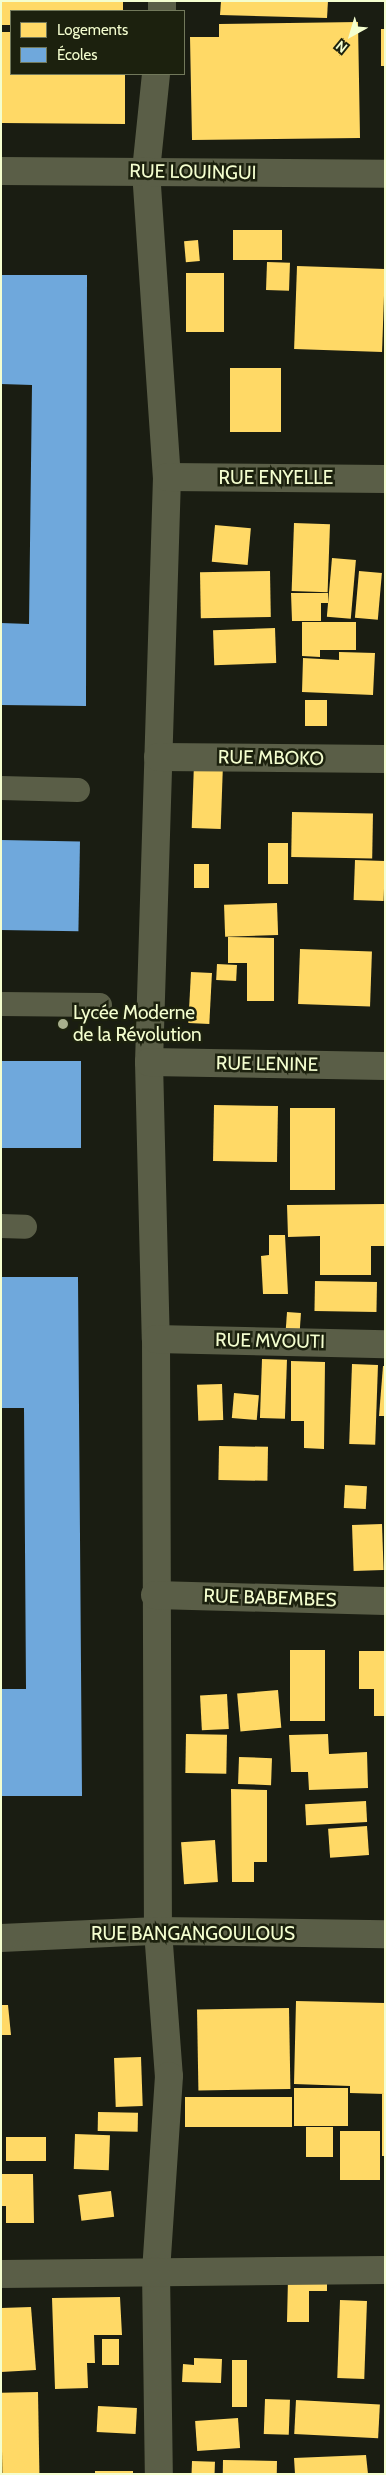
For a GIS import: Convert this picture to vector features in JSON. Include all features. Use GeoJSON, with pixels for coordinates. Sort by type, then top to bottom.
{"type":"FeatureCollection","features":[{"type":"Feature","properties":{"kind":"street"},"geometry":{"type":"LineString","coordinates":[[156,75],[146,171],[167,477],[149,1062],[156,1339],[155,1595],[158,1931],[169,2076],[156,2271],[159,2474]]}},
{"type":"Feature","properties":{"kind":"street","name":"RUE LOUINGUI"},"geometry":{"type":"LineString","coordinates":[[1,171],[385,174]]}},
{"type":"Feature","properties":{"kind":"street","name":"RUE ENYELLE"},"geometry":{"type":"LineString","coordinates":[[167,477],[385,479]]}},
{"type":"Feature","properties":{"kind":"street","name":"RUE MBOKO"},"geometry":{"type":"LineString","coordinates":[[158,757],[385,759]]}},
{"type":"Feature","properties":{"kind":"street","name":"RUE LENINE"},"geometry":{"type":"LineString","coordinates":[[149,1062],[385,1066]]}},
{"type":"Feature","properties":{"kind":"street","name":"RUE MVOUTI"},"geometry":{"type":"LineString","coordinates":[[156,1339],[385,1344]]}},
{"type":"Feature","properties":{"kind":"street","name":"RUE BABEMBES"},"geometry":{"type":"LineString","coordinates":[[155,1595],[385,1601]]}},
{"type":"Feature","properties":{"kind":"street","name":"RUE BANGANGOULOUS"},"geometry":{"type":"LineString","coordinates":[[1,1938],[158,1931],[385,1934]]}},
{"type":"Feature","properties":{"kind":"street"},"geometry":{"type":"LineString","coordinates":[[1,2274],[385,2270]]}},
{"type":"Feature","properties":{"kind":"lane"},"geometry":{"type":"LineString","coordinates":[[1,788],[78,790]]}},
{"type":"Feature","properties":{"kind":"lane"},"geometry":{"type":"LineString","coordinates":[[1,1004],[100,1005]]}},
{"type":"Feature","properties":{"kind":"lane"},"geometry":{"type":"LineString","coordinates":[[1,1226],[24,1227]]}},
{"type":"Feature","properties":{"kind":"building: Logements"},"geometry":{"type":"Polygon","coordinates":[[[1,1],[123,1],[123,10],[10,10],[10,25],[1,25],[1,1]]]}},
{"type":"Feature","properties":{"kind":"building: Logements"},"geometry":{"type":"Polygon","coordinates":[[[221,1],[328,1],[327,18],[220,15],[221,1]]]}},
{"type":"Feature","properties":{"kind":"building: Logements"},"geometry":{"type":"Polygon","coordinates":[[[358,22],[360,138],[192,140],[190,37],[219,37],[219,24],[358,22]]]}},
{"type":"Feature","properties":{"kind":"building: Logements"},"geometry":{"type":"Polygon","coordinates":[[[381,29],[385,29],[385,66],[381,66],[381,29]]]}},
{"type":"Feature","properties":{"kind":"building: Logements"},"geometry":{"type":"Polygon","coordinates":[[[1,32],[10,32],[10,75],[125,75],[125,124],[1,123],[1,32]]]}},
{"type":"Feature","properties":{"kind":"building: Logements"},"geometry":{"type":"Polygon","coordinates":[[[233,230],[282,230],[282,260],[233,260],[233,230]]]}},
{"type":"Feature","properties":{"kind":"building: Logements"},"geometry":{"type":"Polygon","coordinates":[[[198,240],[200,261],[186,262],[184,241],[198,240]]]}},
{"type":"Feature","properties":{"kind":"building: Logements"},"geometry":{"type":"Polygon","coordinates":[[[267,262],[290,263],[289,291],[266,290],[267,262]]]}},
{"type":"Feature","properties":{"kind":"building: Logements"},"geometry":{"type":"Polygon","coordinates":[[[297,266],[385,269],[382,352],[294,349],[297,266]]]}},
{"type":"Feature","properties":{"kind":"building: Logements"},"geometry":{"type":"Polygon","coordinates":[[[186,273],[224,273],[224,332],[186,332],[186,273]]]}},
{"type":"Feature","properties":{"kind":"building: Logements"},"geometry":{"type":"Polygon","coordinates":[[[230,368],[281,368],[281,432],[230,432],[230,368]]]}},
{"type":"Feature","properties":{"kind":"building: Logements"},"geometry":{"type":"Polygon","coordinates":[[[294,523],[330,524],[328,592],[292,591],[294,523]]]}},
{"type":"Feature","properties":{"kind":"building: Logements"},"geometry":{"type":"Polygon","coordinates":[[[215,525],[251,528],[248,565],[212,562],[215,525]]]}},
{"type":"Feature","properties":{"kind":"building: Logements"},"geometry":{"type":"Polygon","coordinates":[[[332,558],[356,560],[351,619],[327,617],[332,558]]]}},
{"type":"Feature","properties":{"kind":"building: Logements"},"geometry":{"type":"Polygon","coordinates":[[[270,571],[271,617],[201,618],[200,572],[270,571]]]}},
{"type":"Feature","properties":{"kind":"building: Logements"},"geometry":{"type":"Polygon","coordinates":[[[359,571],[382,573],[378,620],[355,618],[359,571]]]}},
{"type":"Feature","properties":{"kind":"building: Logements"},"geometry":{"type":"Polygon","coordinates":[[[291,593],[328,593],[328,603],[321,603],[321,621],[292,621],[291,593]]]}},
{"type":"Feature","properties":{"kind":"building: Logements"},"geometry":{"type":"Polygon","coordinates":[[[302,622],[356,622],[356,650],[320,650],[320,657],[302,656],[302,622]]]}},
{"type":"Feature","properties":{"kind":"building: Logements"},"geometry":{"type":"Polygon","coordinates":[[[275,628],[276,663],[214,665],[213,630],[275,628]]]}},
{"type":"Feature","properties":{"kind":"building: Logements"},"geometry":{"type":"Polygon","coordinates":[[[339,652],[375,653],[373,695],[302,692],[303,658],[339,660],[339,652]]]}},
{"type":"Feature","properties":{"kind":"building: Logements"},"geometry":{"type":"Polygon","coordinates":[[[305,700],[327,700],[327,726],[305,726],[305,700]]]}},
{"type":"Feature","properties":{"kind":"building: Logements"},"geometry":{"type":"Polygon","coordinates":[[[194,763],[223,764],[221,829],[192,828],[194,763]]]}},
{"type":"Feature","properties":{"kind":"building: Logements"},"geometry":{"type":"Polygon","coordinates":[[[292,812],[373,813],[372,858],[291,857],[292,812]]]}},
{"type":"Feature","properties":{"kind":"building: Logements"},"geometry":{"type":"Polygon","coordinates":[[[268,843],[288,843],[288,884],[268,884],[268,843]]]}},
{"type":"Feature","properties":{"kind":"building: Logements"},"geometry":{"type":"Polygon","coordinates":[[[355,860],[385,861],[384,901],[354,900],[355,860]]]}},
{"type":"Feature","properties":{"kind":"building: Logements"},"geometry":{"type":"Polygon","coordinates":[[[194,864],[209,864],[209,888],[194,888],[194,864]]]}},
{"type":"Feature","properties":{"kind":"building: Logements"},"geometry":{"type":"Polygon","coordinates":[[[277,903],[278,935],[225,937],[224,905],[277,903]]]}},
{"type":"Feature","properties":{"kind":"building: Logements"},"geometry":{"type":"Polygon","coordinates":[[[228,937],[274,938],[274,1001],[247,1001],[247,963],[228,963],[228,937]]]}},
{"type":"Feature","properties":{"kind":"building: Logements"},"geometry":{"type":"Polygon","coordinates":[[[300,949],[372,952],[370,1006],[298,1004],[300,949]]]}},
{"type":"Feature","properties":{"kind":"building: Logements"},"geometry":{"type":"Polygon","coordinates":[[[217,964],[237,965],[236,981],[216,980],[217,964]]]}},
{"type":"Feature","properties":{"kind":"building: Logements"},"geometry":{"type":"Polygon","coordinates":[[[191,972],[212,973],[209,1024],[188,1023],[191,972]]]}},
{"type":"Feature","properties":{"kind":"building: Logements"},"geometry":{"type":"Polygon","coordinates":[[[214,1105],[278,1106],[277,1162],[213,1161],[214,1105]]]}},
{"type":"Feature","properties":{"kind":"building: Logements"},"geometry":{"type":"Polygon","coordinates":[[[290,1108],[335,1108],[335,1190],[290,1190],[290,1108]]]}},
{"type":"Feature","properties":{"kind":"building: Logements"},"geometry":{"type":"Polygon","coordinates":[[[385,1204],[385,1246],[371,1246],[371,1275],[320,1275],[320,1236],[288,1237],[287,1205],[385,1204]]]}},
{"type":"Feature","properties":{"kind":"building: Logements"},"geometry":{"type":"Polygon","coordinates":[[[269,1235],[285,1235],[288,1294],[263,1294],[261,1256],[269,1255],[269,1235]]]}},
{"type":"Feature","properties":{"kind":"building: Logements"},"geometry":{"type":"Polygon","coordinates":[[[315,1281],[377,1282],[376,1312],[314,1311],[315,1281]]]}},
{"type":"Feature","properties":{"kind":"building: Logements"},"geometry":{"type":"Polygon","coordinates":[[[287,1312],[301,1313],[300,1334],[286,1333],[287,1312]]]}},
{"type":"Feature","properties":{"kind":"building: Logements"},"geometry":{"type":"Polygon","coordinates":[[[262,1359],[287,1360],[285,1419],[260,1418],[262,1359]]]}},
{"type":"Feature","properties":{"kind":"building: Logements"},"geometry":{"type":"Polygon","coordinates":[[[291,1361],[325,1362],[324,1449],[304,1448],[304,1421],[291,1421],[291,1361]]]}},
{"type":"Feature","properties":{"kind":"building: Logements"},"geometry":{"type":"Polygon","coordinates":[[[352,1364],[378,1365],[375,1445],[349,1444],[352,1364]]]}},
{"type":"Feature","properties":{"kind":"building: Logements"},"geometry":{"type":"Polygon","coordinates":[[[383,1366],[385,1366],[385,1416],[379,1416],[383,1366]]]}},
{"type":"Feature","properties":{"kind":"building: Logements"},"geometry":{"type":"Polygon","coordinates":[[[222,1384],[223,1420],[198,1421],[197,1385],[222,1384]]]}},
{"type":"Feature","properties":{"kind":"building: Logements"},"geometry":{"type":"Polygon","coordinates":[[[234,1393],[259,1395],[257,1420],[232,1418],[234,1393]]]}},
{"type":"Feature","properties":{"kind":"building: Logements"},"geometry":{"type":"Polygon","coordinates":[[[219,1446],[268,1447],[267,1481],[218,1480],[219,1446]]]}},
{"type":"Feature","properties":{"kind":"building: Logements"},"geometry":{"type":"Polygon","coordinates":[[[345,1485],[367,1486],[366,1509],[344,1508],[345,1485]]]}},
{"type":"Feature","properties":{"kind":"building: Logements"},"geometry":{"type":"Polygon","coordinates":[[[382,1524],[384,1570],[354,1571],[352,1525],[382,1524]]]}},
{"type":"Feature","properties":{"kind":"building: Logements"},"geometry":{"type":"Polygon","coordinates":[[[290,1650],[325,1650],[325,1721],[290,1721],[290,1650]]]}},
{"type":"Feature","properties":{"kind":"building: Logements"},"geometry":{"type":"Polygon","coordinates":[[[359,1651],[385,1651],[385,1716],[374,1716],[374,1689],[359,1689],[359,1651]]]}},
{"type":"Feature","properties":{"kind":"building: Logements"},"geometry":{"type":"Polygon","coordinates":[[[278,1690],[281,1728],[240,1731],[237,1694],[278,1690]]]}},
{"type":"Feature","properties":{"kind":"building: Logements"},"geometry":{"type":"Polygon","coordinates":[[[227,1694],[229,1729],[202,1730],[200,1695],[227,1694]]]}},
{"type":"Feature","properties":{"kind":"building: Logements"},"geometry":{"type":"Polygon","coordinates":[[[186,1734],[227,1735],[226,1774],[185,1773],[186,1734]]]}},
{"type":"Feature","properties":{"kind":"building: Logements"},"geometry":{"type":"Polygon","coordinates":[[[328,1734],[329,1754],[367,1752],[368,1788],[309,1790],[308,1772],[291,1772],[289,1735],[328,1734]]]}},
{"type":"Feature","properties":{"kind":"building: Logements"},"geometry":{"type":"Polygon","coordinates":[[[239,1757],[272,1758],[271,1785],[238,1784],[239,1757]]]}},
{"type":"Feature","properties":{"kind":"building: Logements"},"geometry":{"type":"Polygon","coordinates":[[[231,1789],[267,1790],[267,1862],[254,1862],[254,1882],[232,1882],[231,1789]]]}},
{"type":"Feature","properties":{"kind":"building: Logements"},"geometry":{"type":"Polygon","coordinates":[[[366,1801],[367,1822],[306,1825],[305,1804],[366,1801]]]}},
{"type":"Feature","properties":{"kind":"building: Logements"},"geometry":{"type":"Polygon","coordinates":[[[367,1826],[369,1855],[330,1858],[328,1829],[367,1826]]]}},
{"type":"Feature","properties":{"kind":"building: Logements"},"geometry":{"type":"Polygon","coordinates":[[[215,1840],[218,1882],[184,1884],[181,1842],[215,1840]]]}},
{"type":"Feature","properties":{"kind":"building: Logements"},"geometry":{"type":"Polygon","coordinates":[[[296,2001],[385,2003],[385,2094],[350,2093],[350,2086],[294,2084],[296,2001]]]}},
{"type":"Feature","properties":{"kind":"building: Logements"},"geometry":{"type":"Polygon","coordinates":[[[1,2005],[8,2005],[11,2035],[1,2035],[1,2005]]]}},
{"type":"Feature","properties":{"kind":"building: Logements"},"geometry":{"type":"Polygon","coordinates":[[[289,2008],[290,2089],[198,2091],[197,2010],[289,2008]]]}},
{"type":"Feature","properties":{"kind":"building: Logements"},"geometry":{"type":"Polygon","coordinates":[[[141,2057],[143,2106],[116,2107],[114,2058],[141,2057]]]}},
{"type":"Feature","properties":{"kind":"building: Logements"},"geometry":{"type":"Polygon","coordinates":[[[294,2088],[348,2088],[348,2126],[294,2126],[294,2088]]]}},
{"type":"Feature","properties":{"kind":"building: Logements"},"geometry":{"type":"Polygon","coordinates":[[[382,2094],[385,2094],[385,2156],[382,2156],[382,2094]]]}},
{"type":"Feature","properties":{"kind":"building: Logements"},"geometry":{"type":"Polygon","coordinates":[[[185,2097],[292,2097],[292,2127],[185,2127],[185,2097]]]}},
{"type":"Feature","properties":{"kind":"building: Logements"},"geometry":{"type":"Polygon","coordinates":[[[98,2112],[138,2113],[138,2132],[98,2131],[98,2112]]]}},
{"type":"Feature","properties":{"kind":"building: Logements"},"geometry":{"type":"Polygon","coordinates":[[[306,2127],[333,2127],[333,2157],[306,2157],[306,2127]]]}},
{"type":"Feature","properties":{"kind":"building: Logements"},"geometry":{"type":"Polygon","coordinates":[[[340,2131],[380,2131],[380,2180],[340,2180],[340,2131]]]}},
{"type":"Feature","properties":{"kind":"building: Logements"},"geometry":{"type":"Polygon","coordinates":[[[75,2134],[110,2135],[109,2170],[74,2169],[75,2134]]]}},
{"type":"Feature","properties":{"kind":"building: Logements"},"geometry":{"type":"Polygon","coordinates":[[[6,2137],[46,2137],[46,2161],[6,2161],[6,2137]]]}},
{"type":"Feature","properties":{"kind":"building: Logements"},"geometry":{"type":"Polygon","coordinates":[[[1,2174],[33,2174],[34,2223],[6,2223],[6,2206],[1,2206],[1,2174]]]}},
{"type":"Feature","properties":{"kind":"building: Logements"},"geometry":{"type":"Polygon","coordinates":[[[111,2191],[114,2217],[81,2221],[78,2195],[111,2191]]]}},
{"type":"Feature","properties":{"kind":"building: Logements"},"geometry":{"type":"Polygon","coordinates":[[[288,2278],[327,2278],[327,2291],[309,2291],[309,2322],[287,2322],[288,2278]]]}},
{"type":"Feature","properties":{"kind":"building: Logements"},"geometry":{"type":"Polygon","coordinates":[[[120,2297],[122,2335],[94,2335],[95,2363],[87,2363],[88,2388],[55,2389],[52,2298],[120,2297]]]}},
{"type":"Feature","properties":{"kind":"building: Logements"},"geometry":{"type":"Polygon","coordinates":[[[340,2300],[367,2301],[364,2379],[337,2378],[340,2300]]]}},
{"type":"Feature","properties":{"kind":"building: Logements"},"geometry":{"type":"Polygon","coordinates":[[[31,2307],[36,2370],[1,2372],[1,2308],[31,2307]]]}},
{"type":"Feature","properties":{"kind":"building: Logements"},"geometry":{"type":"Polygon","coordinates":[[[102,2339],[119,2339],[119,2365],[102,2365],[102,2339]]]}},
{"type":"Feature","properties":{"kind":"building: Logements"},"geometry":{"type":"Polygon","coordinates":[[[194,2358],[222,2359],[221,2383],[182,2382],[183,2364],[194,2365],[194,2358]]]}},
{"type":"Feature","properties":{"kind":"building: Logements"},"geometry":{"type":"Polygon","coordinates":[[[232,2360],[247,2360],[247,2407],[232,2407],[232,2360]]]}},
{"type":"Feature","properties":{"kind":"building: Logements"},"geometry":{"type":"Polygon","coordinates":[[[38,2392],[39,2474],[2,2474],[1,2393],[38,2392]]]}},
{"type":"Feature","properties":{"kind":"building: Logements"},"geometry":{"type":"Polygon","coordinates":[[[265,2399],[290,2400],[289,2435],[264,2434],[265,2399]]]}},
{"type":"Feature","properties":{"kind":"building: Logements"},"geometry":{"type":"Polygon","coordinates":[[[296,2400],[380,2404],[378,2438],[294,2434],[296,2400]]]}},
{"type":"Feature","properties":{"kind":"building: Logements"},"geometry":{"type":"Polygon","coordinates":[[[98,2406],[137,2408],[136,2434],[97,2432],[98,2406]]]}},
{"type":"Feature","properties":{"kind":"building: Logements"},"geometry":{"type":"Polygon","coordinates":[[[238,2418],[240,2448],[197,2451],[195,2421],[238,2418]]]}},
{"type":"Feature","properties":{"kind":"building: Logements"},"geometry":{"type":"Polygon","coordinates":[[[366,2455],[368,2474],[295,2474],[294,2458],[366,2455]]]}},
{"type":"Feature","properties":{"kind":"building: Logements"},"geometry":{"type":"Polygon","coordinates":[[[223,2460],[277,2461],[277,2474],[223,2474],[223,2460]]]}},
{"type":"Feature","properties":{"kind":"building: Logements"},"geometry":{"type":"Polygon","coordinates":[[[192,2461],[215,2462],[215,2474],[192,2474],[192,2461]]]}},
{"type":"Feature","properties":{"kind":"building: Logements"},"geometry":{"type":"Polygon","coordinates":[[[95,2471],[133,2471],[133,2474],[95,2474],[95,2471]]]}},
{"type":"Feature","properties":{"kind":"building: Écoles"},"geometry":{"type":"Polygon","coordinates":[[[1,275],[87,275],[86,706],[1,705],[1,623],[29,624],[32,385],[1,384],[1,275]]]}},
{"type":"Feature","properties":{"kind":"building: Écoles"},"geometry":{"type":"Polygon","coordinates":[[[1,840],[80,841],[78,931],[1,930],[1,840]]]}},
{"type":"Feature","properties":{"kind":"building: Écoles"},"geometry":{"type":"Polygon","coordinates":[[[1,1061],[81,1061],[81,1148],[1,1148],[1,1061]]]}},
{"type":"Feature","properties":{"kind":"building: Écoles"},"geometry":{"type":"Polygon","coordinates":[[[1,1277],[78,1277],[82,1796],[1,1796],[1,1689],[26,1689],[24,1408],[1,1408],[1,1277]]]}},
{"type":"Feature","properties":{"kind":"place","name":"Lycée Moderne de la Révolution"},"geometry":{"type":"Point","coordinates":[63,1024]}}]}
